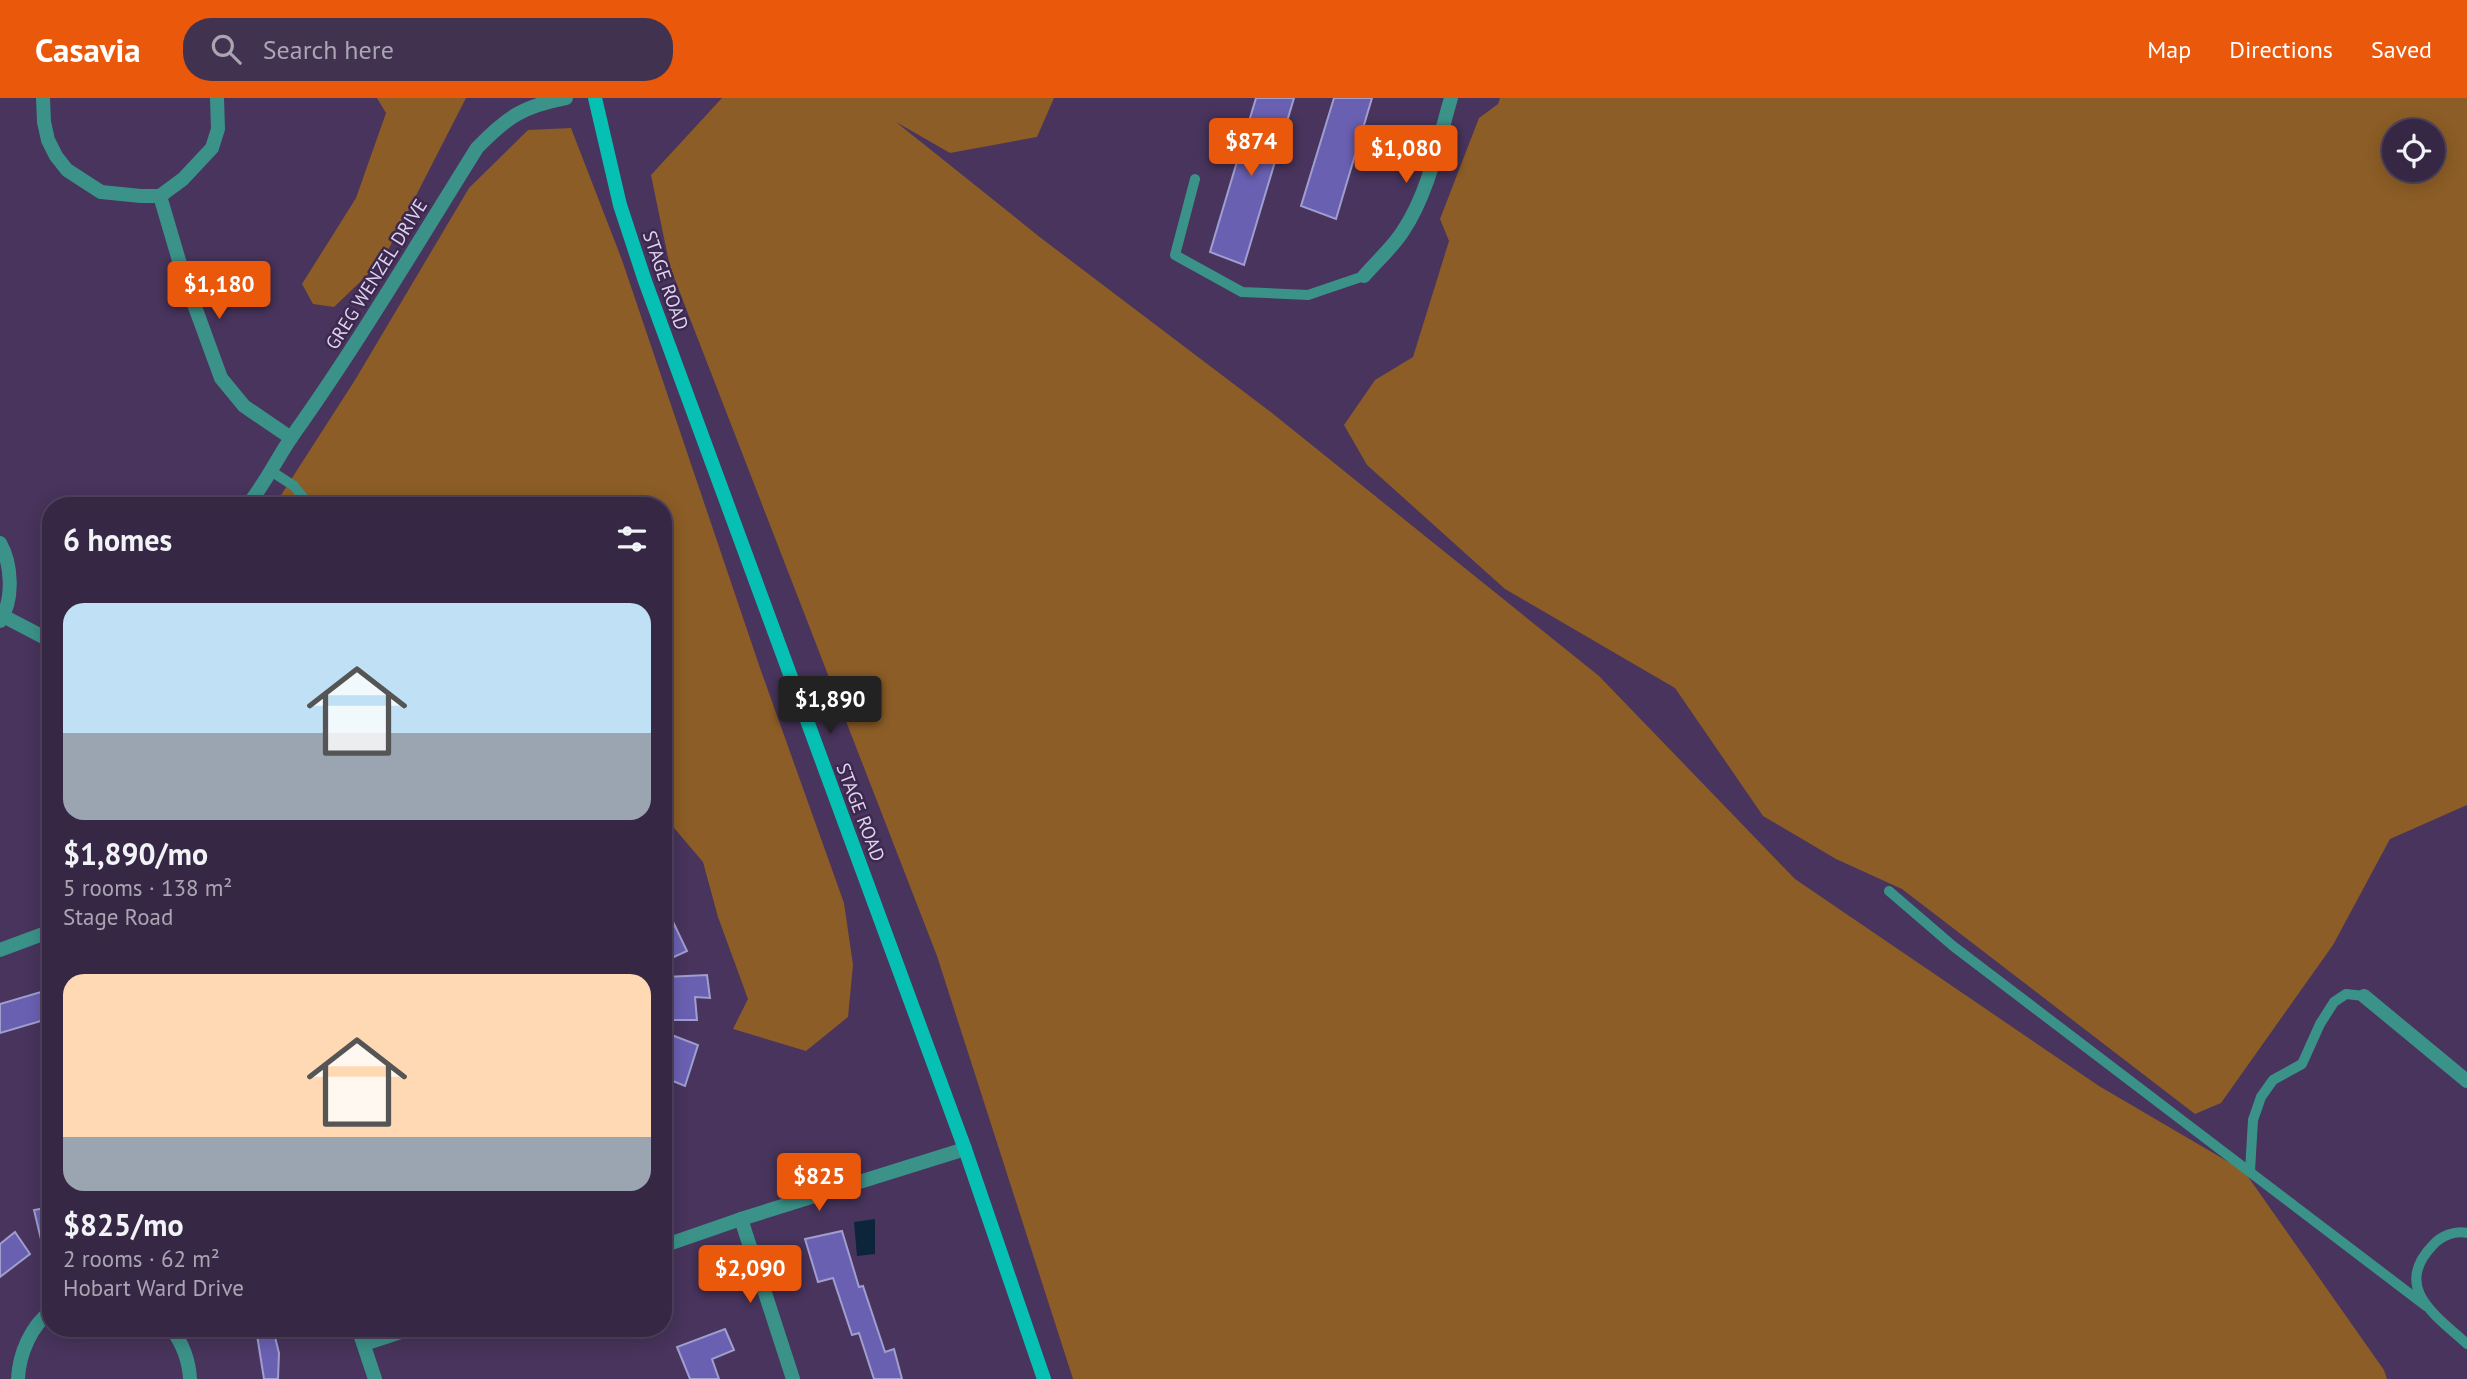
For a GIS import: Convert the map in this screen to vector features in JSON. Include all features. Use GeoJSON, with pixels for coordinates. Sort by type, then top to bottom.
{"type":"FeatureCollection","features":[{"type":"Feature","properties":{"kind":"street"},"geometry":{"type":"LineString","coordinates":[[43,98],[48,140],[67,170],[101,192],[160,196],[184,180],[212,148],[218,129],[217,98]]}},
{"type":"Feature","properties":{"kind":"street","name":"GREG WENZEL DRIVE"},"geometry":{"type":"LineString","coordinates":[[253,497],[329,385],[477,148],[498,125],[520,110],[566,98]]}},
{"type":"Feature","properties":{"kind":"street","name":"STAGE ROAD"},"geometry":{"type":"LineString","coordinates":[[595,98],[620,205],[645,281],[965,1149],[1044,1379]]}},
{"type":"Feature","properties":{"kind":"street"},"geometry":{"type":"LineString","coordinates":[[1364,276],[1402,232],[1414,212],[1424,188],[1451,98]]}},
{"type":"Feature","properties":{"kind":"street"},"geometry":{"type":"LineString","coordinates":[[160,196],[183,274],[221,378],[244,406],[291,438]]}},
{"type":"Feature","properties":{"kind":"street"},"geometry":{"type":"LineString","coordinates":[[0,543],[9,570],[8,601],[2,619],[42,637]]}},
{"type":"Feature","properties":{"kind":"street"},"geometry":{"type":"LineString","coordinates":[[0,950],[42,934]]}},
{"type":"Feature","properties":{"kind":"street"},"geometry":{"type":"LineString","coordinates":[[2364,996],[2467,1081]]}},
{"type":"Feature","properties":{"kind":"street"},"geometry":{"type":"LineString","coordinates":[[672,1244],[741,1219],[965,1149]]}},
{"type":"Feature","properties":{"kind":"street"},"geometry":{"type":"LineString","coordinates":[[741,1219],[793,1379]]}},
{"type":"Feature","properties":{"kind":"street"},"geometry":{"type":"LineString","coordinates":[[18,1379],[19,1367],[29,1338],[42,1318]]}},
{"type":"Feature","properties":{"kind":"street"},"geometry":{"type":"LineString","coordinates":[[178,1337],[188,1359],[190,1379]]}},
{"type":"Feature","properties":{"kind":"street"},"geometry":{"type":"LineString","coordinates":[[361,1337],[375,1379]]}},
{"type":"Feature","properties":{"kind":"street"},"geometry":{"type":"LineString","coordinates":[[363,1344],[385,1337]]}},
{"type":"Feature","properties":{"kind":"lane"},"geometry":{"type":"LineString","coordinates":[[1195,179],[1175,256],[1242,292],[1308,295],[1364,276]]}},
{"type":"Feature","properties":{"kind":"lane"},"geometry":{"type":"LineString","coordinates":[[271,471],[294,486],[303,497]]}},
{"type":"Feature","properties":{"kind":"lane"},"geometry":{"type":"LineString","coordinates":[[1889,891],[1953,946],[2426,1306],[2467,1344]]}},
{"type":"Feature","properties":{"kind":"lane"},"geometry":{"type":"LineString","coordinates":[[2250,1171],[2249,1147],[2253,1120],[2261,1097],[2273,1080],[2302,1064],[2320,1024],[2334,1002],[2346,995],[2364,996]]}},
{"type":"Feature","properties":{"kind":"lane"},"geometry":{"type":"LineString","coordinates":[[2426,1306],[2418,1291],[2415,1275],[2420,1258],[2440,1237],[2461,1231],[2467,1233]]}},
{"type":"Feature","properties":{"kind":"shaded area"},"geometry":{"type":"Polygon","coordinates":[[[377,98],[466,98],[383,260],[334,307],[313,304],[302,284],[356,198],[386,113],[377,98]]]}},
{"type":"Feature","properties":{"kind":"shaded area"},"geometry":{"type":"Polygon","coordinates":[[[722,98],[1054,98],[1037,137],[950,153],[896,122],[1041,238],[1272,413],[1599,676],[1795,879],[2099,1086],[2244,1171],[2384,1370],[2387,1379],[1073,1379],[937,956],[670,267],[651,175],[722,98]]]}},
{"type":"Feature","properties":{"kind":"shaded area"},"geometry":{"type":"Polygon","coordinates":[[[1500,98],[2467,98],[2467,805],[2390,839],[2333,945],[2221,1103],[2195,1114],[1902,889],[1836,859],[1763,816],[1675,688],[1505,589],[1367,465],[1344,425],[1375,380],[1413,357],[1449,241],[1440,219],[1479,118],[1498,104],[1500,98]]]}},
{"type":"Feature","properties":{"kind":"shaded area"},"geometry":{"type":"Polygon","coordinates":[[[571,128],[622,260],[760,668],[844,903],[853,965],[848,1017],[806,1051],[733,1029],[748,999],[718,917],[703,862],[672,826],[672,497],[280,497],[355,380],[469,188],[528,130],[571,128]]]}},
{"type":"Feature","properties":{"kind":"water"},"geometry":{"type":"Polygon","coordinates":[[[875,1219],[875,1254],[857,1256],[854,1222],[875,1219]]]}},
{"type":"Feature","properties":{"kind":"building"},"geometry":{"type":"Polygon","coordinates":[[[1256,98],[1294,98],[1244,265],[1210,252],[1256,98]]]}},
{"type":"Feature","properties":{"kind":"building"},"geometry":{"type":"Polygon","coordinates":[[[1334,98],[1372,98],[1336,219],[1301,206],[1334,98]]]}},
{"type":"Feature","properties":{"kind":"building"},"geometry":{"type":"Polygon","coordinates":[[[672,920],[687,951],[672,958],[672,920]]]}},
{"type":"Feature","properties":{"kind":"building"},"geometry":{"type":"Polygon","coordinates":[[[707,975],[710,998],[695,997],[697,1020],[672,1020],[672,977],[707,975]]]}},
{"type":"Feature","properties":{"kind":"building"},"geometry":{"type":"Polygon","coordinates":[[[42,992],[42,1021],[0,1033],[0,1004],[42,992]]]}},
{"type":"Feature","properties":{"kind":"building"},"geometry":{"type":"Polygon","coordinates":[[[672,1035],[698,1045],[685,1086],[672,1081],[672,1035]]]}},
{"type":"Feature","properties":{"kind":"building"},"geometry":{"type":"Polygon","coordinates":[[[42,1209],[42,1243],[34,1210],[42,1209]]]}},
{"type":"Feature","properties":{"kind":"building"},"geometry":{"type":"Polygon","coordinates":[[[842,1231],[859,1287],[863,1286],[885,1352],[894,1349],[902,1379],[874,1379],[859,1333],[852,1335],[833,1278],[818,1282],[805,1239],[842,1231]]]}},
{"type":"Feature","properties":{"kind":"building"},"geometry":{"type":"Polygon","coordinates":[[[15,1232],[30,1254],[0,1277],[0,1244],[15,1232]]]}},
{"type":"Feature","properties":{"kind":"building"},"geometry":{"type":"Polygon","coordinates":[[[725,1329],[734,1350],[712,1359],[719,1379],[690,1379],[677,1347],[725,1329]]]}},
{"type":"Feature","properties":{"kind":"building"},"geometry":{"type":"Polygon","coordinates":[[[257,1337],[275,1337],[279,1353],[278,1379],[264,1379],[257,1337]]]}}]}
